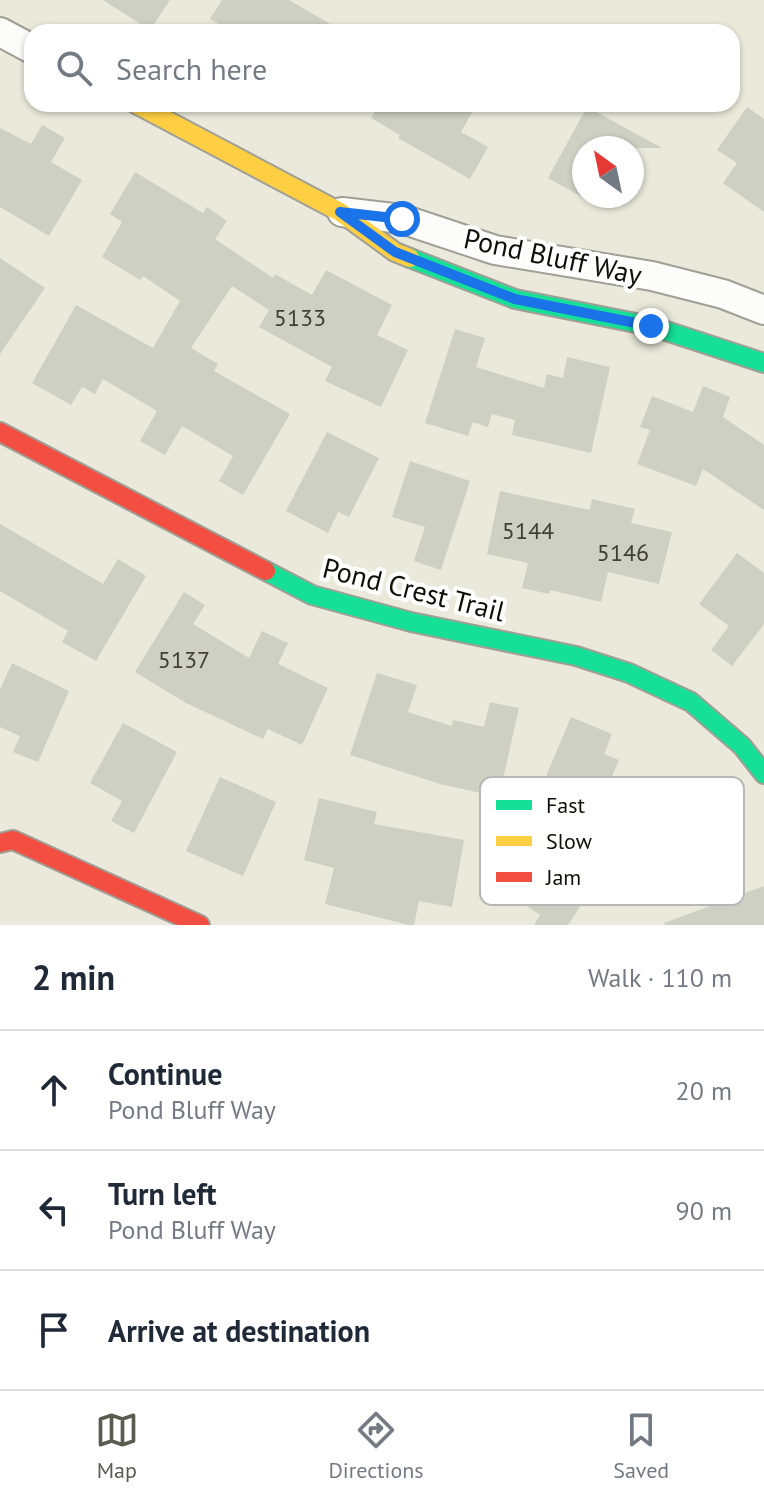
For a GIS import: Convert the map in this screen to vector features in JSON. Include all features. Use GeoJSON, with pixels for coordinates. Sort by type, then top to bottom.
{"type":"FeatureCollection","features":[{"type":"Feature","properties":{"kind":"street"},"geometry":{"type":"LineString","coordinates":[[0,32],[24,45]]}},
{"type":"Feature","properties":{"kind":"street","name":"Pond Bluff Way"},"geometry":{"type":"LineString","coordinates":[[151,112],[340,212],[395,252],[515,299],[651,326],[764,363]]}},
{"type":"Feature","properties":{"kind":"street","name":"Pond Bluff Way"},"geometry":{"type":"LineString","coordinates":[[340,212],[402,219],[495,250],[652,276],[723,294],[764,310]]}},
{"type":"Feature","properties":{"kind":"street","name":"Pond Crest Trail"},"geometry":{"type":"LineString","coordinates":[[0,432],[312,595],[411,622],[576,656],[629,673],[691,702],[742,746],[764,774]]}},
{"type":"Feature","properties":{"kind":"street"},"geometry":{"type":"LineString","coordinates":[[0,843],[13,840],[200,925]]}},
{"type":"Feature","properties":{"kind":"building"},"geometry":{"type":"Polygon","coordinates":[[[103,0],[170,0],[154,24],[141,24],[103,0]]]}},
{"type":"Feature","properties":{"kind":"building"},"geometry":{"type":"Polygon","coordinates":[[[222,0],[289,0],[330,24],[219,24],[210,19],[222,0]]]}},
{"type":"Feature","properties":{"kind":"building"},"geometry":{"type":"Polygon","coordinates":[[[747,107],[764,119],[764,212],[723,183],[737,163],[717,150],[747,107]]]}},
{"type":"Feature","properties":{"kind":"building"},"geometry":{"type":"Polygon","coordinates":[[[374,112],[472,112],[461,132],[488,147],[470,179],[398,138],[400,135],[371,118],[374,112]]]}},
{"type":"Feature","properties":{"kind":"building"},"geometry":{"type":"Polygon","coordinates":[[[584,112],[596,112],[640,136],[572,136],[572,191],[548,178],[584,112]]]}},
{"type":"Feature","properties":{"kind":"building"},"geometry":{"type":"Polygon","coordinates":[[[42,125],[65,138],[51,162],[82,180],[49,236],[0,207],[0,128],[31,144],[42,125]]]}},
{"type":"Feature","properties":{"kind":"building"},"geometry":{"type":"Polygon","coordinates":[[[644,138],[662,148],[644,148],[644,138]]]}},
{"type":"Feature","properties":{"kind":"building"},"geometry":{"type":"Polygon","coordinates":[[[135,172],[203,213],[207,207],[227,221],[215,239],[273,278],[275,274],[312,295],[326,270],[392,305],[377,335],[408,350],[381,407],[325,381],[332,367],[259,327],[269,310],[232,286],[191,348],[218,364],[214,371],[290,414],[243,495],[219,481],[233,456],[182,426],[165,455],[140,441],[157,411],[103,379],[95,394],[82,387],[71,405],[32,383],[76,305],[153,348],[180,301],[143,276],[140,280],[102,257],[122,222],[110,214],[135,172]]]}},
{"type":"Feature","properties":{"kind":"building"},"geometry":{"type":"Polygon","coordinates":[[[0,258],[45,288],[0,354],[0,258]]]}},
{"type":"Feature","properties":{"kind":"building"},"geometry":{"type":"Polygon","coordinates":[[[455,329],[485,338],[476,367],[544,388],[547,374],[563,378],[567,357],[610,367],[591,453],[512,435],[515,420],[492,414],[488,427],[473,422],[468,436],[425,423],[455,329]]]}},
{"type":"Feature","properties":{"kind":"building"},"geometry":{"type":"Polygon","coordinates":[[[703,386],[730,397],[723,417],[764,445],[764,510],[703,469],[696,486],[637,464],[650,430],[640,427],[652,396],[693,412],[703,386]]]}},
{"type":"Feature","properties":{"kind":"building"},"geometry":{"type":"Polygon","coordinates":[[[327,432],[379,458],[349,517],[338,512],[328,533],[286,511],[327,432]]]}},
{"type":"Feature","properties":{"kind":"building"},"geometry":{"type":"Polygon","coordinates":[[[410,461],[470,481],[441,570],[414,561],[425,527],[392,517],[410,461]]]}},
{"type":"Feature","properties":{"kind":"building"},"geometry":{"type":"Polygon","coordinates":[[[500,491],[590,510],[592,499],[635,509],[631,523],[672,532],[659,584],[608,572],[601,602],[550,590],[549,594],[522,588],[528,563],[487,554],[500,491]]]}},
{"type":"Feature","properties":{"kind":"building"},"geometry":{"type":"Polygon","coordinates":[[[0,524],[103,584],[118,559],[146,576],[96,661],[62,642],[68,631],[0,591],[0,524]]]}},
{"type":"Feature","properties":{"kind":"building"},"geometry":{"type":"Polygon","coordinates":[[[737,553],[764,573],[764,624],[732,666],[711,650],[729,626],[699,604],[737,553]]]}},
{"type":"Feature","properties":{"kind":"building"},"geometry":{"type":"Polygon","coordinates":[[[184,592],[205,605],[193,624],[249,658],[262,631],[288,643],[278,664],[328,688],[302,745],[268,729],[263,739],[186,703],[135,672],[184,592]]]}},
{"type":"Feature","properties":{"kind":"building"},"geometry":{"type":"Polygon","coordinates":[[[12,663],[69,691],[38,762],[13,752],[20,736],[0,727],[0,690],[12,663]]]}},
{"type":"Feature","properties":{"kind":"building"},"geometry":{"type":"Polygon","coordinates":[[[377,673],[417,685],[408,712],[452,726],[453,720],[484,727],[490,702],[519,708],[503,777],[480,777],[480,793],[440,784],[350,755],[377,673]]]}},
{"type":"Feature","properties":{"kind":"building"},"geometry":{"type":"Polygon","coordinates":[[[571,717],[612,734],[604,754],[619,760],[612,777],[546,777],[571,717]]]}},
{"type":"Feature","properties":{"kind":"building"},"geometry":{"type":"Polygon","coordinates":[[[123,723],[177,752],[134,833],[111,821],[122,801],[90,783],[123,723]]]}},
{"type":"Feature","properties":{"kind":"building"},"geometry":{"type":"Polygon","coordinates":[[[220,777],[276,802],[243,876],[186,851],[220,777]]]}},
{"type":"Feature","properties":{"kind":"building"},"geometry":{"type":"Polygon","coordinates":[[[319,798],[377,812],[374,824],[464,840],[452,907],[419,901],[414,925],[409,925],[325,904],[334,868],[304,860],[319,798]]]}},
{"type":"Feature","properties":{"kind":"building"},"geometry":{"type":"Polygon","coordinates":[[[764,886],[764,925],[664,923],[713,905],[744,905],[744,893],[764,886]]]}},
{"type":"Feature","properties":{"kind":"building"},"geometry":{"type":"Polygon","coordinates":[[[525,905],[581,905],[568,925],[534,925],[540,915],[525,905]]]}},
{"type":"Feature","properties":{"kind":"traffic: fast"},"geometry":{"type":"LineString","coordinates":[[410,258],[515,299],[651,326],[764,363]]}},
{"type":"Feature","properties":{"kind":"traffic: fast"},"geometry":{"type":"LineString","coordinates":[[266,571],[312,595],[411,622],[576,656],[629,673],[691,702],[742,746],[764,774]]}},
{"type":"Feature","properties":{"kind":"traffic: slow"},"geometry":{"type":"LineString","coordinates":[[151,112],[340,212],[395,252],[410,258]]}},
{"type":"Feature","properties":{"kind":"traffic: jam"},"geometry":{"type":"LineString","coordinates":[[0,432],[266,571]]}},
{"type":"Feature","properties":{"kind":"traffic: jam"},"geometry":{"type":"LineString","coordinates":[[0,843],[13,840],[200,925]]}},
{"type":"Feature","properties":{"kind":"route"},"geometry":{"type":"LineString","coordinates":[[402,219],[340,212],[395,252],[515,299],[651,326]]}}]}
